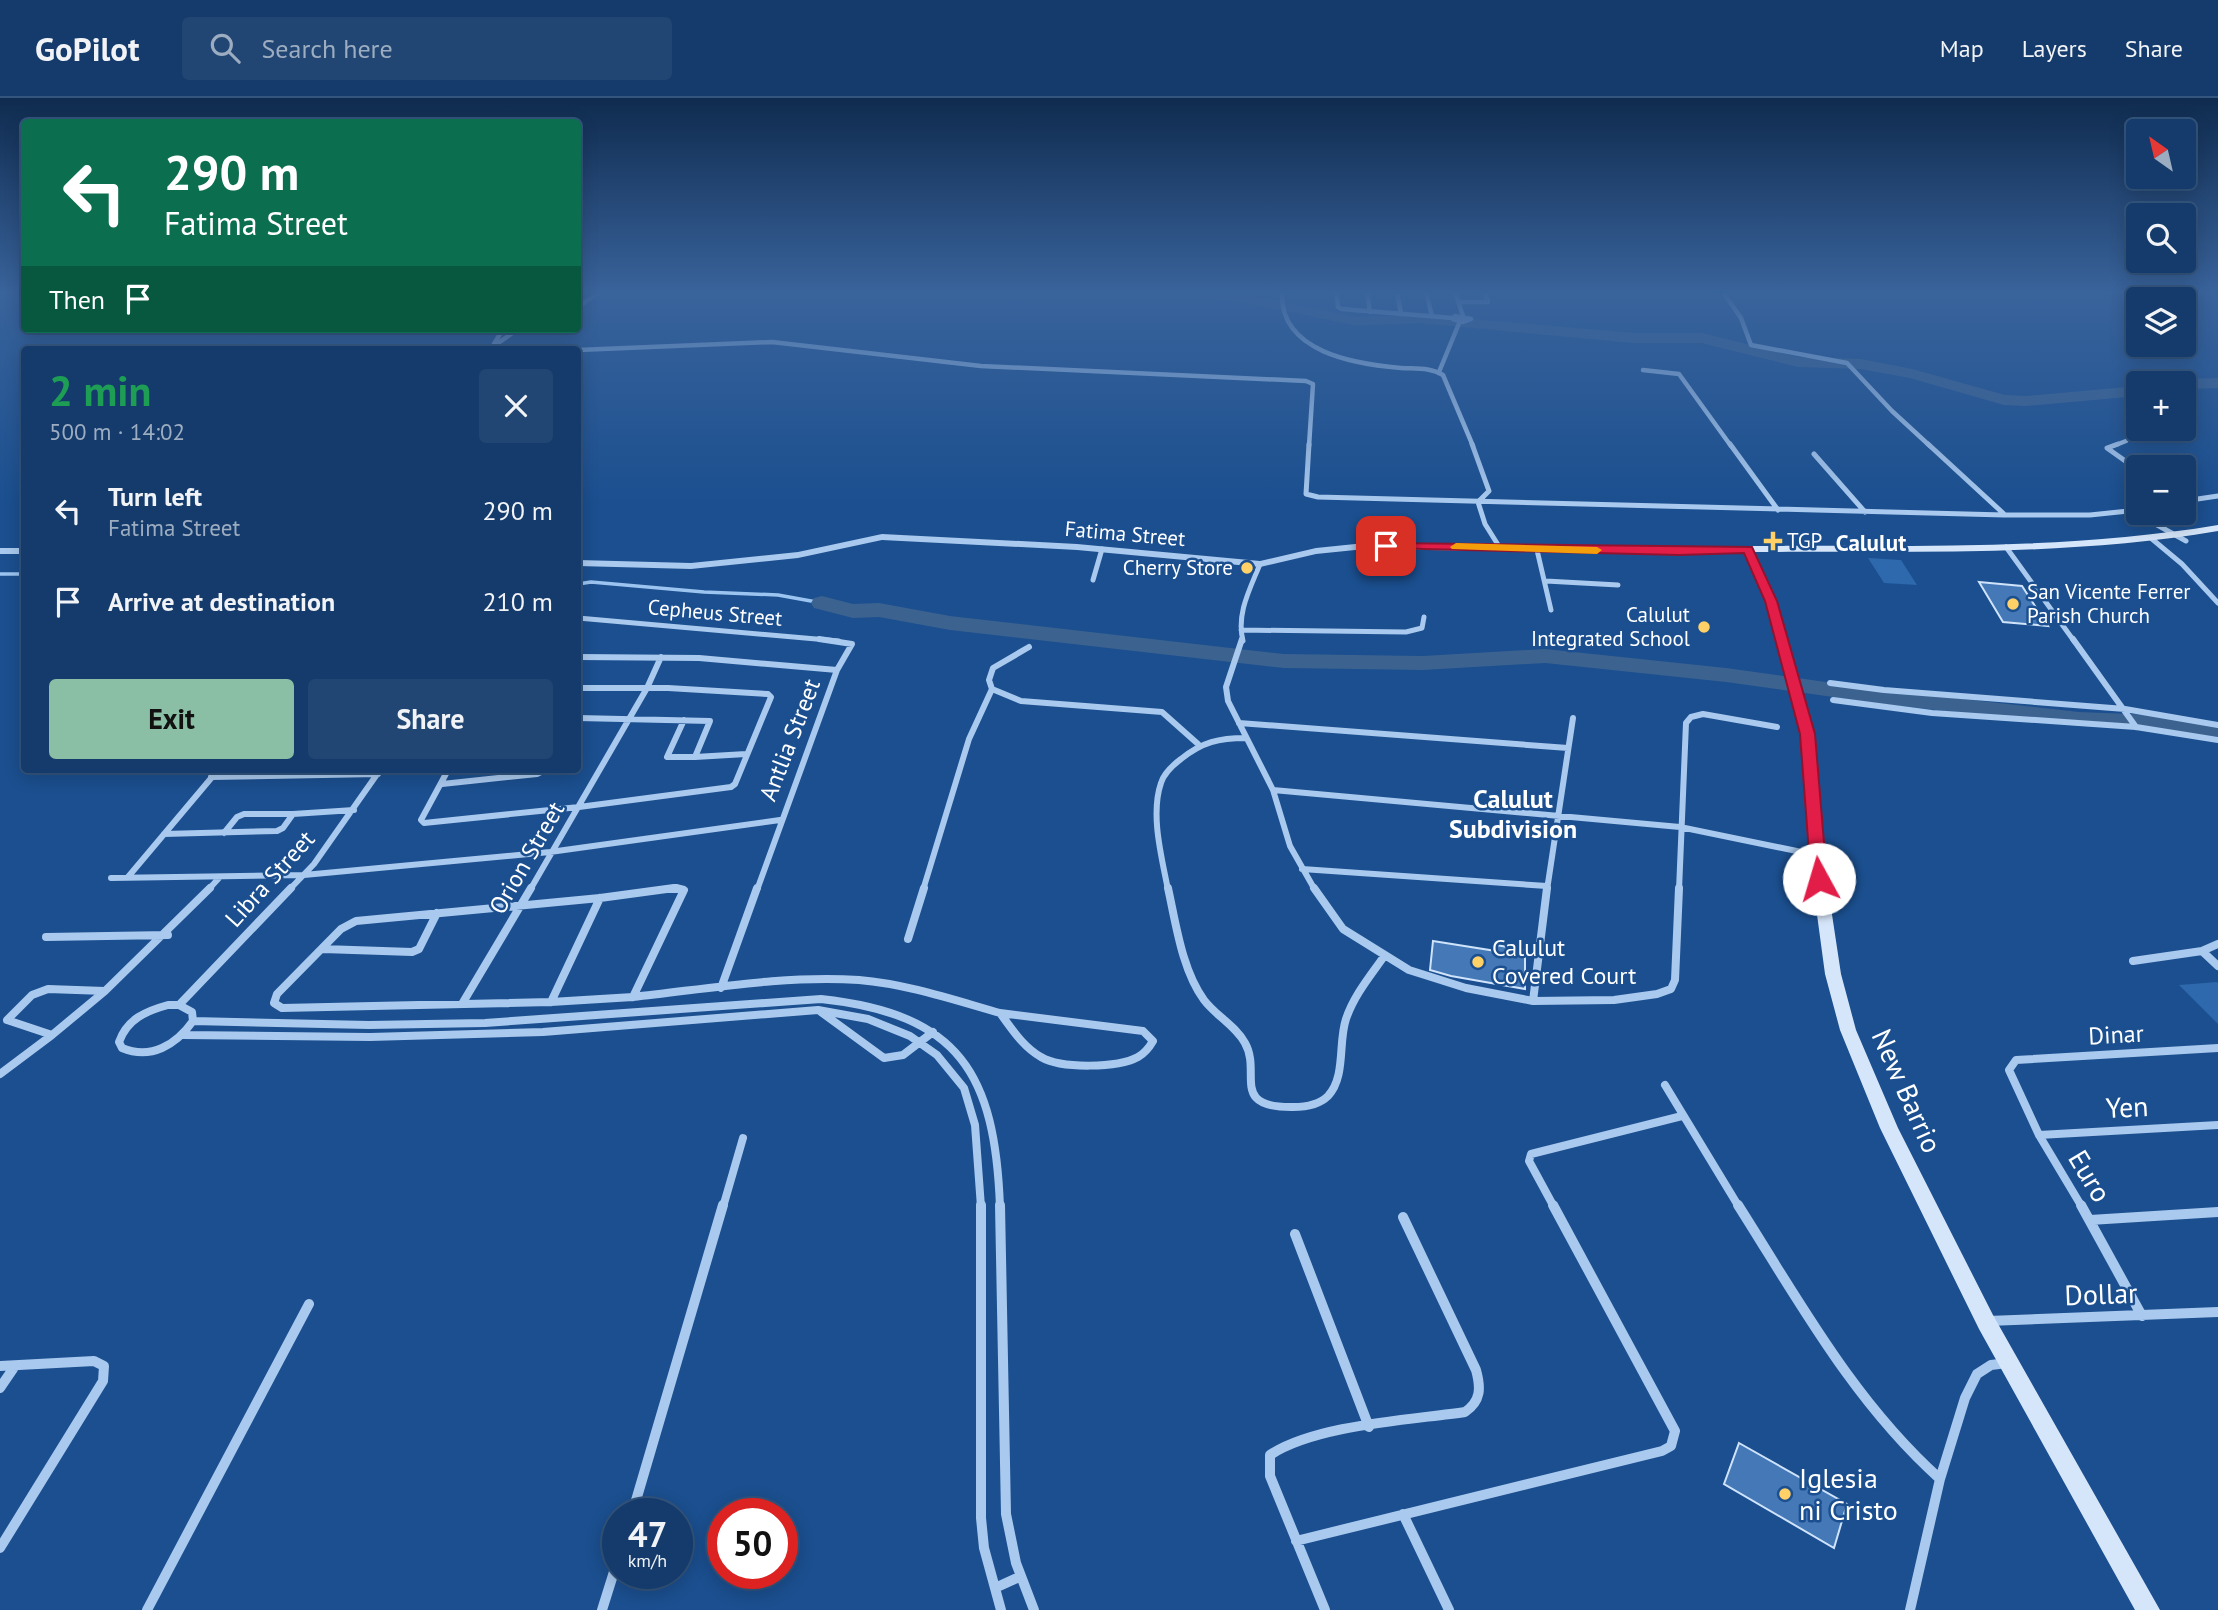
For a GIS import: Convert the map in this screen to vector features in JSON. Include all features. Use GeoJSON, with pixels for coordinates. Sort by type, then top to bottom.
{"type":"FeatureCollection","features":[{"type":"Feature","properties":{"kind":"main road"},"geometry":{"type":"LineString","coordinates":[[1749,552],[2008,551],[2157,542],[2216,532]]}},
{"type":"Feature","properties":{"kind":"main road","name":"New Barrio"},"geometry":{"type":"LineString","coordinates":[[1749,552],[1771,601],[1808,734],[1816,855],[1833,974],[1848,1031],[1889,1128],[1986,1322],[2148,1610]]}},
{"type":"Feature","properties":{"kind":"street"},"geometry":{"type":"LineString","coordinates":[[951,363],[990,367],[1306,381],[1313,384],[1306,494],[1318,497],[2004,515],[2090,515],[2126,511]]}},
{"type":"Feature","properties":{"kind":"street"},"geometry":{"type":"LineString","coordinates":[[1365,363],[1439,372],[1443,375],[1469,434],[1489,491],[1478,502]]}},
{"type":"Feature","properties":{"kind":"street"},"geometry":{"type":"LineString","coordinates":[[1439,372],[1443,363]]}},
{"type":"Feature","properties":{"kind":"street"},"geometry":{"type":"LineString","coordinates":[[1836,363],[1849,365],[1892,411],[2004,515]]}},
{"type":"Feature","properties":{"kind":"street"},"geometry":{"type":"LineString","coordinates":[[1643,370],[1679,374],[1778,510]]}},
{"type":"Feature","properties":{"kind":"street"},"geometry":{"type":"LineString","coordinates":[[2126,441],[2107,448],[2126,463]]}},
{"type":"Feature","properties":{"kind":"street"},"geometry":{"type":"LineString","coordinates":[[1814,454],[1865,512]]}},
{"type":"Feature","properties":{"kind":"street"},"geometry":{"type":"LineString","coordinates":[[2196,499],[2218,496]]}},
{"type":"Feature","properties":{"kind":"street"},"geometry":{"type":"LineString","coordinates":[[1478,502],[1485,524],[1500,548]]}},
{"type":"Feature","properties":{"kind":"street"},"geometry":{"type":"LineString","coordinates":[[2157,525],[2181,538]]}},
{"type":"Feature","properties":{"kind":"street","name":"Fatima Street"},"geometry":{"type":"LineString","coordinates":[[581,563],[691,566],[798,555],[882,537],[1102,549],[1260,564],[1316,551],[1365,547],[1749,552]]}},
{"type":"Feature","properties":{"kind":"street"},"geometry":{"type":"LineString","coordinates":[[2157,542],[2218,603]]}},
{"type":"Feature","properties":{"kind":"street"},"geometry":{"type":"LineString","coordinates":[[1093,580],[1102,549]]}},
{"type":"Feature","properties":{"kind":"street"},"geometry":{"type":"LineString","coordinates":[[1537,550],[1551,611]]}},
{"type":"Feature","properties":{"kind":"street"},"geometry":{"type":"LineString","coordinates":[[0,551],[21,551]]}},
{"type":"Feature","properties":{"kind":"street"},"geometry":{"type":"LineString","coordinates":[[2008,551],[2135,725]]}},
{"type":"Feature","properties":{"kind":"street"},"geometry":{"type":"LineString","coordinates":[[1260,564],[1241,614],[1241,650],[1226,687],[1228,701],[1273,790],[1290,846],[1320,900],[1343,929],[1409,970],[1466,988],[1533,1001],[1614,1000],[1657,994],[1671,989],[1675,980],[1686,723],[1691,717],[1703,714],[1777,727]]}},
{"type":"Feature","properties":{"kind":"street"},"geometry":{"type":"LineString","coordinates":[[1546,581],[1618,585]]}},
{"type":"Feature","properties":{"kind":"street"},"geometry":{"type":"LineString","coordinates":[[1241,630],[1406,632],[1422,628],[1424,617]]}},
{"type":"Feature","properties":{"kind":"street","name":"Cepheus Street"},"geometry":{"type":"LineString","coordinates":[[581,618],[850,642],[852,644],[837,670]]}},
{"type":"Feature","properties":{"kind":"street"},"geometry":{"type":"LineString","coordinates":[[908,939],[969,739],[992,689],[989,680],[993,668],[1029,647]]}},
{"type":"Feature","properties":{"kind":"street","name":"Antlia Street"},"geometry":{"type":"LineString","coordinates":[[581,657],[662,657],[837,670],[780,820],[721,988]]}},
{"type":"Feature","properties":{"kind":"street","name":"Orion Street"},"geometry":{"type":"LineString","coordinates":[[462,1004],[579,807],[662,657]]}},
{"type":"Feature","properties":{"kind":"street"},"geometry":{"type":"LineString","coordinates":[[1830,683],[1884,691],[2126,711],[2218,725]]}},
{"type":"Feature","properties":{"kind":"street"},"geometry":{"type":"LineString","coordinates":[[447,773],[421,820],[425,823],[579,807],[731,787],[735,784],[771,695],[647,688],[581,688]]}},
{"type":"Feature","properties":{"kind":"street"},"geometry":{"type":"LineString","coordinates":[[992,689],[1021,701],[1162,712],[1171,716],[1183,733],[1198,744]]}},
{"type":"Feature","properties":{"kind":"street"},"geometry":{"type":"LineString","coordinates":[[1833,700],[1932,713],[2135,725],[2218,740]]}},
{"type":"Feature","properties":{"kind":"street"},"geometry":{"type":"LineString","coordinates":[[581,718],[711,723],[695,757]]}},
{"type":"Feature","properties":{"kind":"street"},"geometry":{"type":"LineString","coordinates":[[1533,1001],[1547,886],[1573,718]]}},
{"type":"Feature","properties":{"kind":"street"},"geometry":{"type":"LineString","coordinates":[[684,720],[667,757],[746,754]]}},
{"type":"Feature","properties":{"kind":"street"},"geometry":{"type":"LineString","coordinates":[[1240,723],[1568,748]]}},
{"type":"Feature","properties":{"kind":"street"},"geometry":{"type":"LineString","coordinates":[[1246,738],[1223,738],[1198,744],[1173,765],[1160,784],[1158,811],[1169,899],[1178,935],[1195,983],[1206,1003],[1247,1045],[1250,1058],[1250,1091],[1260,1101],[1291,1107],[1322,1101],[1332,1093],[1343,1027],[1363,986],[1385,955]]}},
{"type":"Feature","properties":{"kind":"street"},"geometry":{"type":"LineString","coordinates":[[128,877],[215,773]]}},
{"type":"Feature","properties":{"kind":"street"},"geometry":{"type":"LineString","coordinates":[[211,778],[351,773]]}},
{"type":"Feature","properties":{"kind":"street","name":"Libra Street"},"geometry":{"type":"LineString","coordinates":[[178,1005],[304,875],[354,810],[378,773]]}},
{"type":"Feature","properties":{"kind":"street"},"geometry":{"type":"LineString","coordinates":[[500,779],[503,773]]}},
{"type":"Feature","properties":{"kind":"street"},"geometry":{"type":"LineString","coordinates":[[442,784],[539,773]]}},
{"type":"Feature","properties":{"kind":"street"},"geometry":{"type":"LineString","coordinates":[[1273,790],[1680,827],[1816,855]]}},
{"type":"Feature","properties":{"kind":"street"},"geometry":{"type":"LineString","coordinates":[[224,833],[237,817],[244,814],[354,810]]}},
{"type":"Feature","properties":{"kind":"street"},"geometry":{"type":"LineString","coordinates":[[164,834],[281,831],[293,814]]}},
{"type":"Feature","properties":{"kind":"street"},"geometry":{"type":"LineString","coordinates":[[111,878],[304,875],[550,852],[780,820]]}},
{"type":"Feature","properties":{"kind":"street"},"geometry":{"type":"LineString","coordinates":[[1302,869],[1547,886]]}},
{"type":"Feature","properties":{"kind":"street"},"geometry":{"type":"LineString","coordinates":[[0,1074],[106,991],[167,935],[219,878]]}},
{"type":"Feature","properties":{"kind":"street"},"geometry":{"type":"LineString","coordinates":[[634,997],[684,890],[675,888],[600,898],[356,920],[341,929],[277,994],[274,1003],[282,1008],[551,1002],[634,997],[790,981],[858,979],[911,988],[1000,1013],[1143,1031],[1153,1041],[1150,1049],[1142,1056],[1127,1062],[1051,1062],[1039,1058],[1026,1046],[1000,1013]]}},
{"type":"Feature","properties":{"kind":"street"},"geometry":{"type":"LineString","coordinates":[[551,1002],[600,898]]}},
{"type":"Feature","properties":{"kind":"street"},"geometry":{"type":"LineString","coordinates":[[323,949],[412,952],[419,949],[437,913]]}},
{"type":"Feature","properties":{"kind":"street"},"geometry":{"type":"LineString","coordinates":[[46,937],[167,935]]}},
{"type":"Feature","properties":{"kind":"street"},"geometry":{"type":"LineString","coordinates":[[2133,961],[2203,951],[2218,944]]}},
{"type":"Feature","properties":{"kind":"street"},"geometry":{"type":"LineString","coordinates":[[2203,951],[2218,966]]}},
{"type":"Feature","properties":{"kind":"street"},"geometry":{"type":"LineString","coordinates":[[52,1035],[14,1024],[7,1020],[8,1017],[32,995],[48,989],[106,991]]}},
{"type":"Feature","properties":{"kind":"street"},"geometry":{"type":"LineString","coordinates":[[193,1021],[485,1023],[821,999],[884,1011],[933,1032],[957,1051],[978,1080],[990,1123],[999,1193],[1006,1514],[1009,1544],[1018,1577],[1034,1610]]}},
{"type":"Feature","properties":{"kind":"street"},"geometry":{"type":"LineString","coordinates":[[818,1010],[821,999]]}},
{"type":"Feature","properties":{"kind":"street"},"geometry":{"type":"LineString","coordinates":[[168,1005],[178,1005],[192,1012],[193,1021],[183,1035],[162,1048],[138,1054],[128,1052],[119,1042],[125,1027],[144,1013],[168,1005]]}},
{"type":"Feature","properties":{"kind":"street"},"geometry":{"type":"LineString","coordinates":[[183,1035],[543,1032],[818,1010],[868,1019],[889,1026],[920,1043],[937,1055],[964,1088],[975,1125],[981,1206],[981,1518],[984,1548],[1001,1610]]}},
{"type":"Feature","properties":{"kind":"street"},"geometry":{"type":"LineString","coordinates":[[818,1010],[884,1058],[898,1058],[933,1032]]}},
{"type":"Feature","properties":{"kind":"street"},"geometry":{"type":"LineString","coordinates":[[424,1035],[430,1024]]}},
{"type":"Feature","properties":{"kind":"street","name":"Dinar"},"geometry":{"type":"LineString","coordinates":[[2017,1060],[2218,1048]]}},
{"type":"Feature","properties":{"kind":"street","name":"Euro"},"geometry":{"type":"LineString","coordinates":[[2017,1060],[2011,1063],[2009,1070],[2039,1135],[2090,1220],[2142,1316]]}},
{"type":"Feature","properties":{"kind":"street"},"geometry":{"type":"LineString","coordinates":[[1665,1085],[1812,1322],[1884,1425],[1910,1454],[1940,1479]]}},
{"type":"Feature","properties":{"kind":"street"},"geometry":{"type":"LineString","coordinates":[[1296,1541],[1662,1451],[1671,1446],[1675,1431],[1529,1161],[1531,1154],[1537,1151],[1682,1116]]}},
{"type":"Feature","properties":{"kind":"street"},"geometry":{"type":"LineString","coordinates":[[975,1125],[990,1123]]}},
{"type":"Feature","properties":{"kind":"street","name":"Yen"},"geometry":{"type":"LineString","coordinates":[[2039,1135],[2218,1125]]}},
{"type":"Feature","properties":{"kind":"street"},"geometry":{"type":"LineString","coordinates":[[637,1498],[743,1138]]}},
{"type":"Feature","properties":{"kind":"street"},"geometry":{"type":"LineString","coordinates":[[2090,1220],[2218,1212]]}},
{"type":"Feature","properties":{"kind":"street"},"geometry":{"type":"LineString","coordinates":[[1325,1610],[1270,1476],[1268,1460],[1272,1452],[1288,1444],[1369,1427],[1465,1412],[1473,1408],[1480,1397],[1481,1386],[1476,1370],[1403,1217]]}},
{"type":"Feature","properties":{"kind":"street"},"geometry":{"type":"LineString","coordinates":[[1295,1234],[1369,1427]]}},
{"type":"Feature","properties":{"kind":"street"},"geometry":{"type":"LineString","coordinates":[[147,1610],[309,1304]]}},
{"type":"Feature","properties":{"kind":"street","name":"Dollar"},"geometry":{"type":"LineString","coordinates":[[1986,1322],[2218,1312]]}},
{"type":"Feature","properties":{"kind":"street"},"geometry":{"type":"LineString","coordinates":[[0,1366],[94,1361],[104,1366],[103,1381],[0,1548]]}},
{"type":"Feature","properties":{"kind":"street"},"geometry":{"type":"LineString","coordinates":[[1910,1610],[1940,1479],[1965,1398],[1977,1374],[1991,1364],[2008,1363]]}},
{"type":"Feature","properties":{"kind":"street"},"geometry":{"type":"LineString","coordinates":[[0,1388],[15,1366]]}},
{"type":"Feature","properties":{"kind":"street"},"geometry":{"type":"LineString","coordinates":[[1403,1514],[1449,1610]]}},
{"type":"Feature","properties":{"kind":"street"},"geometry":{"type":"LineString","coordinates":[[995,1588],[1018,1577]]}},
{"type":"Feature","properties":{"kind":"street"},"geometry":{"type":"LineString","coordinates":[[602,1610],[609,1589]]}},
{"type":"Feature","properties":{"kind":"shaded area"},"geometry":{"type":"Polygon","coordinates":[[[1868,558],[1901,560],[1917,585],[1884,583],[1868,558]]]}},
{"type":"Feature","properties":{"kind":"shaded area"},"geometry":{"type":"Polygon","coordinates":[[[2218,983],[2218,1024],[2179,985],[2218,983]]]}},
{"type":"Feature","properties":{"kind":"building","name":"San Vicente Ferrer Parish Church"},"geometry":{"type":"Polygon","coordinates":[[[1979,582],[2022,586],[2048,626],[2003,622],[1979,582]]]}},
{"type":"Feature","properties":{"kind":"building","name":"Calulut Covered Court"},"geometry":{"type":"Polygon","coordinates":[[[1433,941],[1496,951],[1496,945],[1525,950],[1525,989],[1430,970],[1433,941]]]}},
{"type":"Feature","properties":{"kind":"building","name":"Iglesia ni Cristo"},"geometry":{"type":"Polygon","coordinates":[[[1739,1443],[1847,1504],[1834,1548],[1724,1484],[1739,1443]]]}},
{"type":"Feature","properties":{"kind":"waterway"},"geometry":{"type":"LineString","coordinates":[[1816,363],[1861,364],[1912,374],[2004,400],[2026,401],[2126,392]]}},
{"type":"Feature","properties":{"kind":"waterway"},"geometry":{"type":"LineString","coordinates":[[2196,384],[2218,383]]}},
{"type":"Feature","properties":{"kind":"waterway"},"geometry":{"type":"LineString","coordinates":[[0,574],[21,574]]}},
{"type":"Feature","properties":{"kind":"waterway"},"geometry":{"type":"LineString","coordinates":[[581,584],[591,582],[704,592],[778,595],[822,603]]}},
{"type":"Feature","properties":{"kind":"waterway"},"geometry":{"type":"LineString","coordinates":[[822,603],[853,611],[879,610],[950,623],[1284,661],[1423,663],[1545,656],[1726,675],[1883,697],[2079,719],[2156,722],[2218,730]]}},
{"type":"Feature","properties":{"kind":"slow traffic"},"geometry":{"type":"LineString","coordinates":[[1456,547],[1597,550]]}},
{"type":"Feature","properties":{"kind":"place","name":"TGP"},"geometry":{"type":"Point","coordinates":[1773,541]}},
{"type":"Feature","properties":{"kind":"place","name":"Cherry Store"},"geometry":{"type":"Point","coordinates":[1247,568]}},
{"type":"Feature","properties":{"kind":"place","name":"San Vicente Ferrer Parish Church"},"geometry":{"type":"Point","coordinates":[2013,604]}},
{"type":"Feature","properties":{"kind":"place","name":"Calulut Integrated School"},"geometry":{"type":"Point","coordinates":[1704,627]}},
{"type":"Feature","properties":{"kind":"place","name":"Calulut Covered Court"},"geometry":{"type":"Point","coordinates":[1478,962]}},
{"type":"Feature","properties":{"kind":"place","name":"Iglesia ni Cristo"},"geometry":{"type":"Point","coordinates":[1785,1494]}},
{"type":"Feature","properties":{"kind":"district","name":"Calulut"},"geometry":{"type":"Point","coordinates":[1871,543]}},
{"type":"Feature","properties":{"kind":"district","name":"Calulut Subdivision"},"geometry":{"type":"Point","coordinates":[1513,814]}},
{"type":"Feature","properties":{"kind":"route"},"geometry":{"type":"LineString","coordinates":[[1386,546],[1537,550],[1748,549],[1771,601],[1808,734],[1819,879]]}}]}
